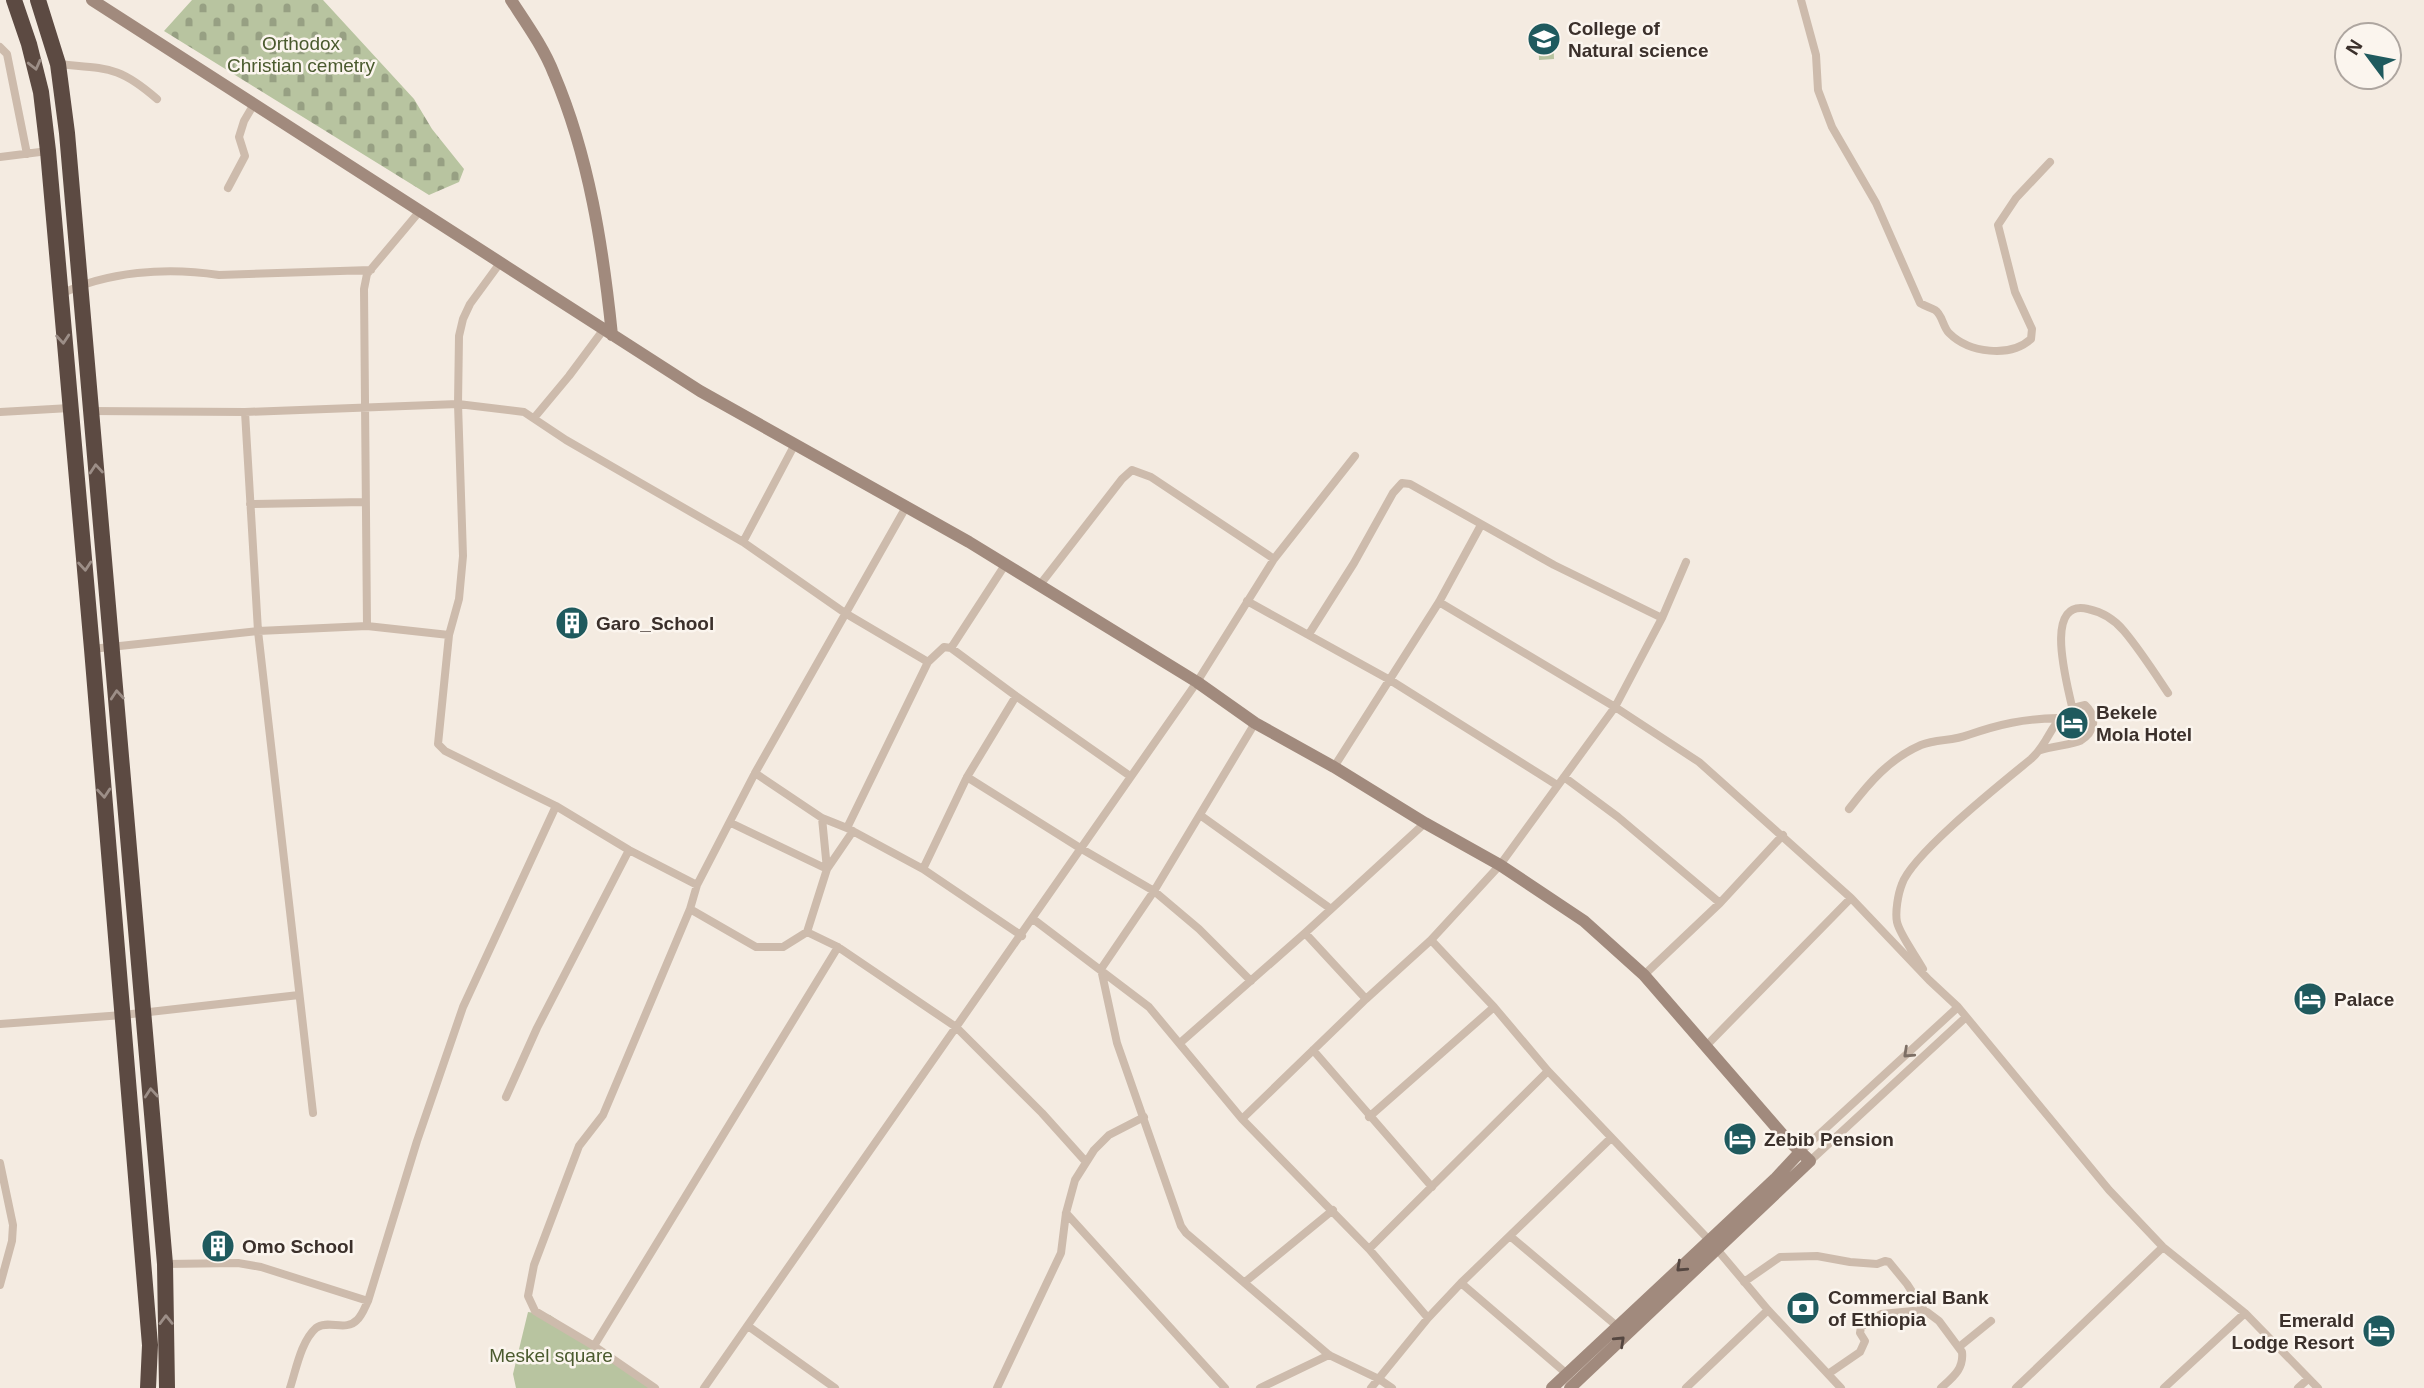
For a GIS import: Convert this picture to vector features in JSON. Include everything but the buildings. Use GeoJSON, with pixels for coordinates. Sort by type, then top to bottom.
{"type":"FeatureCollection","features":[{"type":"Feature","properties":{"kind":"highway"},"geometry":{"type":"LineString","coordinates":[[13,0],[29,44],[41,92],[48,151],[150,1345],[148,1388]]}},
{"type":"Feature","properties":{"kind":"highway"},"geometry":{"type":"LineString","coordinates":[[38,0],[58,64],[67,133],[165,1264],[167,1388]]}},
{"type":"Feature","properties":{"kind":"street"},"geometry":{"type":"LineString","coordinates":[[92,0],[700,391],[1004,565],[1197,682],[1255,723],[1500,865],[1584,921],[1644,975],[1782,1134],[1805,1156]]}},
{"type":"Feature","properties":{"kind":"street"},"geometry":{"type":"LineString","coordinates":[[511,0],[553,71],[576,130],[606,279],[608,332],[534,418]]}},
{"type":"Feature","properties":{"kind":"street"},"geometry":{"type":"LineString","coordinates":[[1801,0],[1816,55],[1818,90],[1832,127],[1876,204],[1920,303],[1935,310],[1947,331],[1962,343],[2001,352],[2022,348],[2031,340],[2032,329],[2015,292],[1998,225],[2016,198],[2050,162]]}},
{"type":"Feature","properties":{"kind":"street"},"geometry":{"type":"LineString","coordinates":[[0,47],[7,54],[27,154]]}},
{"type":"Feature","properties":{"kind":"street"},"geometry":{"type":"LineString","coordinates":[[58,64],[120,71],[157,99]]}},
{"type":"Feature","properties":{"kind":"street"},"geometry":{"type":"LineString","coordinates":[[228,188],[245,156],[239,137],[254,104]]}},
{"type":"Feature","properties":{"kind":"street"},"geometry":{"type":"LineString","coordinates":[[0,157],[48,151]]}},
{"type":"Feature","properties":{"kind":"street"},"geometry":{"type":"LineString","coordinates":[[367,626],[364,289],[367,274],[419,212]]}},
{"type":"Feature","properties":{"kind":"street"},"geometry":{"type":"LineString","coordinates":[[500,263],[470,304],[459,336],[458,404],[463,556],[459,599],[449,635],[438,744],[445,751],[556,806],[629,850],[697,885]]}},
{"type":"Feature","properties":{"kind":"street"},"geometry":{"type":"LineString","coordinates":[[60,295],[80,285],[151,271],[196,271],[219,275],[370,270]]}},
{"type":"Feature","properties":{"kind":"street"},"geometry":{"type":"LineString","coordinates":[[90,411],[245,412],[458,404],[524,412],[566,440],[743,542],[845,613],[928,662]]}},
{"type":"Feature","properties":{"kind":"street"},"geometry":{"type":"LineString","coordinates":[[0,412],[70,408]]}},
{"type":"Feature","properties":{"kind":"street"},"geometry":{"type":"LineString","coordinates":[[245,412],[258,631],[313,1113]]}},
{"type":"Feature","properties":{"kind":"street"},"geometry":{"type":"LineString","coordinates":[[743,542],[795,444]]}},
{"type":"Feature","properties":{"kind":"street"},"geometry":{"type":"LineString","coordinates":[[704,1388],[1197,682],[1274,559],[1356,456]]}},
{"type":"Feature","properties":{"kind":"street"},"geometry":{"type":"LineString","coordinates":[[1039,586],[1122,479],[1132,470],[1151,477],[1274,559]]}},
{"type":"Feature","properties":{"kind":"street"},"geometry":{"type":"LineString","coordinates":[[1309,634],[1354,563],[1393,493],[1402,483],[1410,484],[1554,565],[1662,618]]}},
{"type":"Feature","properties":{"kind":"street"},"geometry":{"type":"LineString","coordinates":[[250,504],[365,502]]}},
{"type":"Feature","properties":{"kind":"street"},"geometry":{"type":"LineString","coordinates":[[655,1388],[594,1346],[535,1311],[528,1296],[534,1265],[579,1146],[603,1115],[690,909],[697,885],[755,773],[906,507]]}},
{"type":"Feature","properties":{"kind":"street"},"geometry":{"type":"LineString","coordinates":[[1334,767],[1439,602],[1481,524]]}},
{"type":"Feature","properties":{"kind":"street"},"geometry":{"type":"LineString","coordinates":[[1242,1119],[1431,940],[1500,865],[1615,707],[1662,618],[1686,562]]}},
{"type":"Feature","properties":{"kind":"street"},"geometry":{"type":"LineString","coordinates":[[951,648],[1004,565]]}},
{"type":"Feature","properties":{"kind":"street"},"geometry":{"type":"LineString","coordinates":[[1247,601],[1390,680],[1558,785]]}},
{"type":"Feature","properties":{"kind":"street"},"geometry":{"type":"LineString","coordinates":[[1439,602],[1615,707],[1699,762],[1783,835],[1851,898],[1958,1007],[2109,1190],[2163,1247],[2245,1313],[2318,1388]]}},
{"type":"Feature","properties":{"kind":"street"},"geometry":{"type":"LineString","coordinates":[[2072,707],[2060,631],[2063,620],[2071,611],[2083,608],[2102,612],[2123,629],[2168,693]]}},
{"type":"Feature","properties":{"kind":"street"},"geometry":{"type":"LineString","coordinates":[[92,649],[258,631],[367,626],[449,635]]}},
{"type":"Feature","properties":{"kind":"street"},"geometry":{"type":"LineString","coordinates":[[690,909],[756,947],[783,947],[807,932],[827,869],[850,829],[928,662],[944,647],[951,648],[1130,776]]}},
{"type":"Feature","properties":{"kind":"street"},"geometry":{"type":"LineString","coordinates":[[923,869],[967,777],[1016,696]]}},
{"type":"Feature","properties":{"kind":"street"},"geometry":{"type":"LineString","coordinates":[[1929,980],[1898,922],[1902,883],[1912,867],[1965,815],[2041,750],[2058,718],[2072,707],[2085,705],[2092,712],[2094,719],[2091,730],[2078,742],[2041,750]]}},
{"type":"Feature","properties":{"kind":"street"},"geometry":{"type":"LineString","coordinates":[[1849,809],[1877,773],[1920,746],[1939,740],[1965,737],[1993,726],[2058,718]]}},
{"type":"Feature","properties":{"kind":"street"},"geometry":{"type":"LineString","coordinates":[[1255,723],[1154,891],[1101,969],[1117,1043],[1181,1226],[1329,1355],[1392,1388]]}},
{"type":"Feature","properties":{"kind":"street"},"geometry":{"type":"LineString","coordinates":[[755,773],[822,818],[850,829],[923,869],[1021,936]]}},
{"type":"Feature","properties":{"kind":"street"},"geometry":{"type":"LineString","coordinates":[[967,777],[1154,891],[1199,929],[1251,981]]}},
{"type":"Feature","properties":{"kind":"street"},"geometry":{"type":"LineString","coordinates":[[1564,777],[1618,817],[1720,904]]}},
{"type":"Feature","properties":{"kind":"street"},"geometry":{"type":"LineString","coordinates":[[290,1388],[306,1343],[314,1330],[322,1324],[349,1325],[358,1320],[368,1301],[416,1141],[463,1007],[556,806]]}},
{"type":"Feature","properties":{"kind":"street"},"geometry":{"type":"LineString","coordinates":[[1200,815],[1331,909]]}},
{"type":"Feature","properties":{"kind":"street"},"geometry":{"type":"LineString","coordinates":[[822,818],[827,869]]}},
{"type":"Feature","properties":{"kind":"street"},"geometry":{"type":"LineString","coordinates":[[731,823],[827,869]]}},
{"type":"Feature","properties":{"kind":"street"},"geometry":{"type":"LineString","coordinates":[[1180,1043],[1425,823]]}},
{"type":"Feature","properties":{"kind":"street"},"geometry":{"type":"LineString","coordinates":[[1644,975],[1720,904],[1783,835]]}},
{"type":"Feature","properties":{"kind":"street"},"geometry":{"type":"LineString","coordinates":[[506,1097],[537,1028],[629,850]]}},
{"type":"Feature","properties":{"kind":"street"},"geometry":{"type":"LineString","coordinates":[[1706,1046],[1851,898]]}},
{"type":"Feature","properties":{"kind":"street"},"geometry":{"type":"LineString","coordinates":[[1032,919],[1149,1007],[1242,1119],[1370,1249],[1428,1318]]}},
{"type":"Feature","properties":{"kind":"street"},"geometry":{"type":"LineString","coordinates":[[807,932],[838,947],[956,1027],[1042,1113],[1086,1162]]}},
{"type":"Feature","properties":{"kind":"street"},"geometry":{"type":"LineString","coordinates":[[1305,933],[1366,999]]}},
{"type":"Feature","properties":{"kind":"street"},"geometry":{"type":"LineString","coordinates":[[1431,940],[1494,1007],[1548,1071],[1713,1245],[1768,1310],[1841,1388]]}},
{"type":"Feature","properties":{"kind":"street"},"geometry":{"type":"LineString","coordinates":[[594,1346],[838,947]]}},
{"type":"Feature","properties":{"kind":"street"},"geometry":{"type":"LineString","coordinates":[[0,1024],[144,1013],[299,995]]}},
{"type":"Feature","properties":{"kind":"street"},"geometry":{"type":"LineString","coordinates":[[1369,1116],[1494,1007]]}},
{"type":"Feature","properties":{"kind":"street"},"geometry":{"type":"LineString","coordinates":[[1570,1388],[1958,1007]]}},
{"type":"Feature","properties":{"kind":"street"},"geometry":{"type":"LineString","coordinates":[[1805,1156],[1966,1017]]}},
{"type":"Feature","properties":{"kind":"street"},"geometry":{"type":"LineString","coordinates":[[1313,1050],[1432,1187]]}},
{"type":"Feature","properties":{"kind":"street"},"geometry":{"type":"LineString","coordinates":[[1370,1249],[1548,1071]]}},
{"type":"Feature","properties":{"kind":"street"},"geometry":{"type":"LineString","coordinates":[[999,1387],[1061,1253],[1066,1213],[1075,1180],[1109,1135],[1144,1117]]}},
{"type":"Feature","properties":{"kind":"street"},"geometry":{"type":"LineString","coordinates":[[1371,1388],[1428,1318],[1461,1283],[1611,1138]]}},
{"type":"Feature","properties":{"kind":"street"},"geometry":{"type":"LineString","coordinates":[[0,1163],[13,1225],[12,1241],[0,1285]]}},
{"type":"Feature","properties":{"kind":"street"},"geometry":{"type":"LineString","coordinates":[[1245,1282],[1333,1210]]}},
{"type":"Feature","properties":{"kind":"street"},"geometry":{"type":"LineString","coordinates":[[1066,1213],[1224,1388]]}},
{"type":"Feature","properties":{"kind":"street"},"geometry":{"type":"LineString","coordinates":[[1510,1236],[1618,1327]]}},
{"type":"Feature","properties":{"kind":"street"},"geometry":{"type":"LineString","coordinates":[[1552,1388],[1713,1245]]}},
{"type":"Feature","properties":{"kind":"street"},"geometry":{"type":"LineString","coordinates":[[2016,1388],[2163,1247]]}},
{"type":"Feature","properties":{"kind":"street"},"geometry":{"type":"LineString","coordinates":[[1745,1282],[1780,1258],[1829,1256],[1850,1262],[1877,1264],[1885,1261],[1889,1262],[1907,1284],[1925,1312]]}},
{"type":"Feature","properties":{"kind":"street"},"geometry":{"type":"LineString","coordinates":[[165,1264],[238,1263],[261,1267],[368,1301]]}},
{"type":"Feature","properties":{"kind":"street"},"geometry":{"type":"LineString","coordinates":[[1461,1283],[1567,1374]]}},
{"type":"Feature","properties":{"kind":"street"},"geometry":{"type":"LineString","coordinates":[[1686,1388],[1768,1310]]}},
{"type":"Feature","properties":{"kind":"street"},"geometry":{"type":"LineString","coordinates":[[1828,1374],[1860,1352],[1865,1342],[1860,1333],[1861,1328],[1881,1314],[1925,1312],[1940,1321],[1963,1357],[1958,1372],[1941,1388]]}},
{"type":"Feature","properties":{"kind":"street"},"geometry":{"type":"LineString","coordinates":[[2164,1388],[2245,1313]]}},
{"type":"Feature","properties":{"kind":"street"},"geometry":{"type":"LineString","coordinates":[[1959,1347],[1990,1321]]}},
{"type":"Feature","properties":{"kind":"street"},"geometry":{"type":"LineString","coordinates":[[748,1326],[824,1385],[835,1388]]}},
{"type":"Feature","properties":{"kind":"street"},"geometry":{"type":"LineString","coordinates":[[1260,1388],[1329,1355]]}},
{"type":"Feature","properties":{"kind":"street"},"geometry":{"type":"LineString","coordinates":[[2298,1388],[2308,1379]]}},
{"type":"Feature","properties":{"kind":"green space","name":"Orthodox Christian cemetry"},"geometry":{"type":"Polygon","coordinates":[[[192,0],[323,0],[414,99],[432,129],[464,169],[459,182],[429,195],[164,31],[192,0]]]}},
{"type":"Feature","properties":{"kind":"green space"},"geometry":{"type":"Polygon","coordinates":[[[1553,32],[1554,59],[1539,60],[1538,33],[1553,32]]]}},
{"type":"Feature","properties":{"kind":"green space","name":"Meskel square"},"geometry":{"type":"Polygon","coordinates":[[[528,1312],[550,1315],[652,1388],[516,1388],[513,1374],[528,1312]]]}},
{"type":"Feature","properties":{"kind":"place","name":"College of Natural science"},"geometry":{"type":"Point","coordinates":[1544,39]}},
{"type":"Feature","properties":{"kind":"place","name":"Garo_School"},"geometry":{"type":"Point","coordinates":[572,623]}},
{"type":"Feature","properties":{"kind":"place","name":"Bekele Mola Hotel"},"geometry":{"type":"Point","coordinates":[2072,723]}},
{"type":"Feature","properties":{"kind":"place","name":"Palace"},"geometry":{"type":"Point","coordinates":[2310,999]}},
{"type":"Feature","properties":{"kind":"place","name":"Zebib Pension"},"geometry":{"type":"Point","coordinates":[1740,1139]}},
{"type":"Feature","properties":{"kind":"place","name":"Omo School"},"geometry":{"type":"Point","coordinates":[218,1246]}},
{"type":"Feature","properties":{"kind":"place","name":"Commercial Bank of Ethiopia"},"geometry":{"type":"Point","coordinates":[1803,1308]}},
{"type":"Feature","properties":{"kind":"place","name":"Emerald Lodge Resort"},"geometry":{"type":"Point","coordinates":[2379,1331]}}]}
